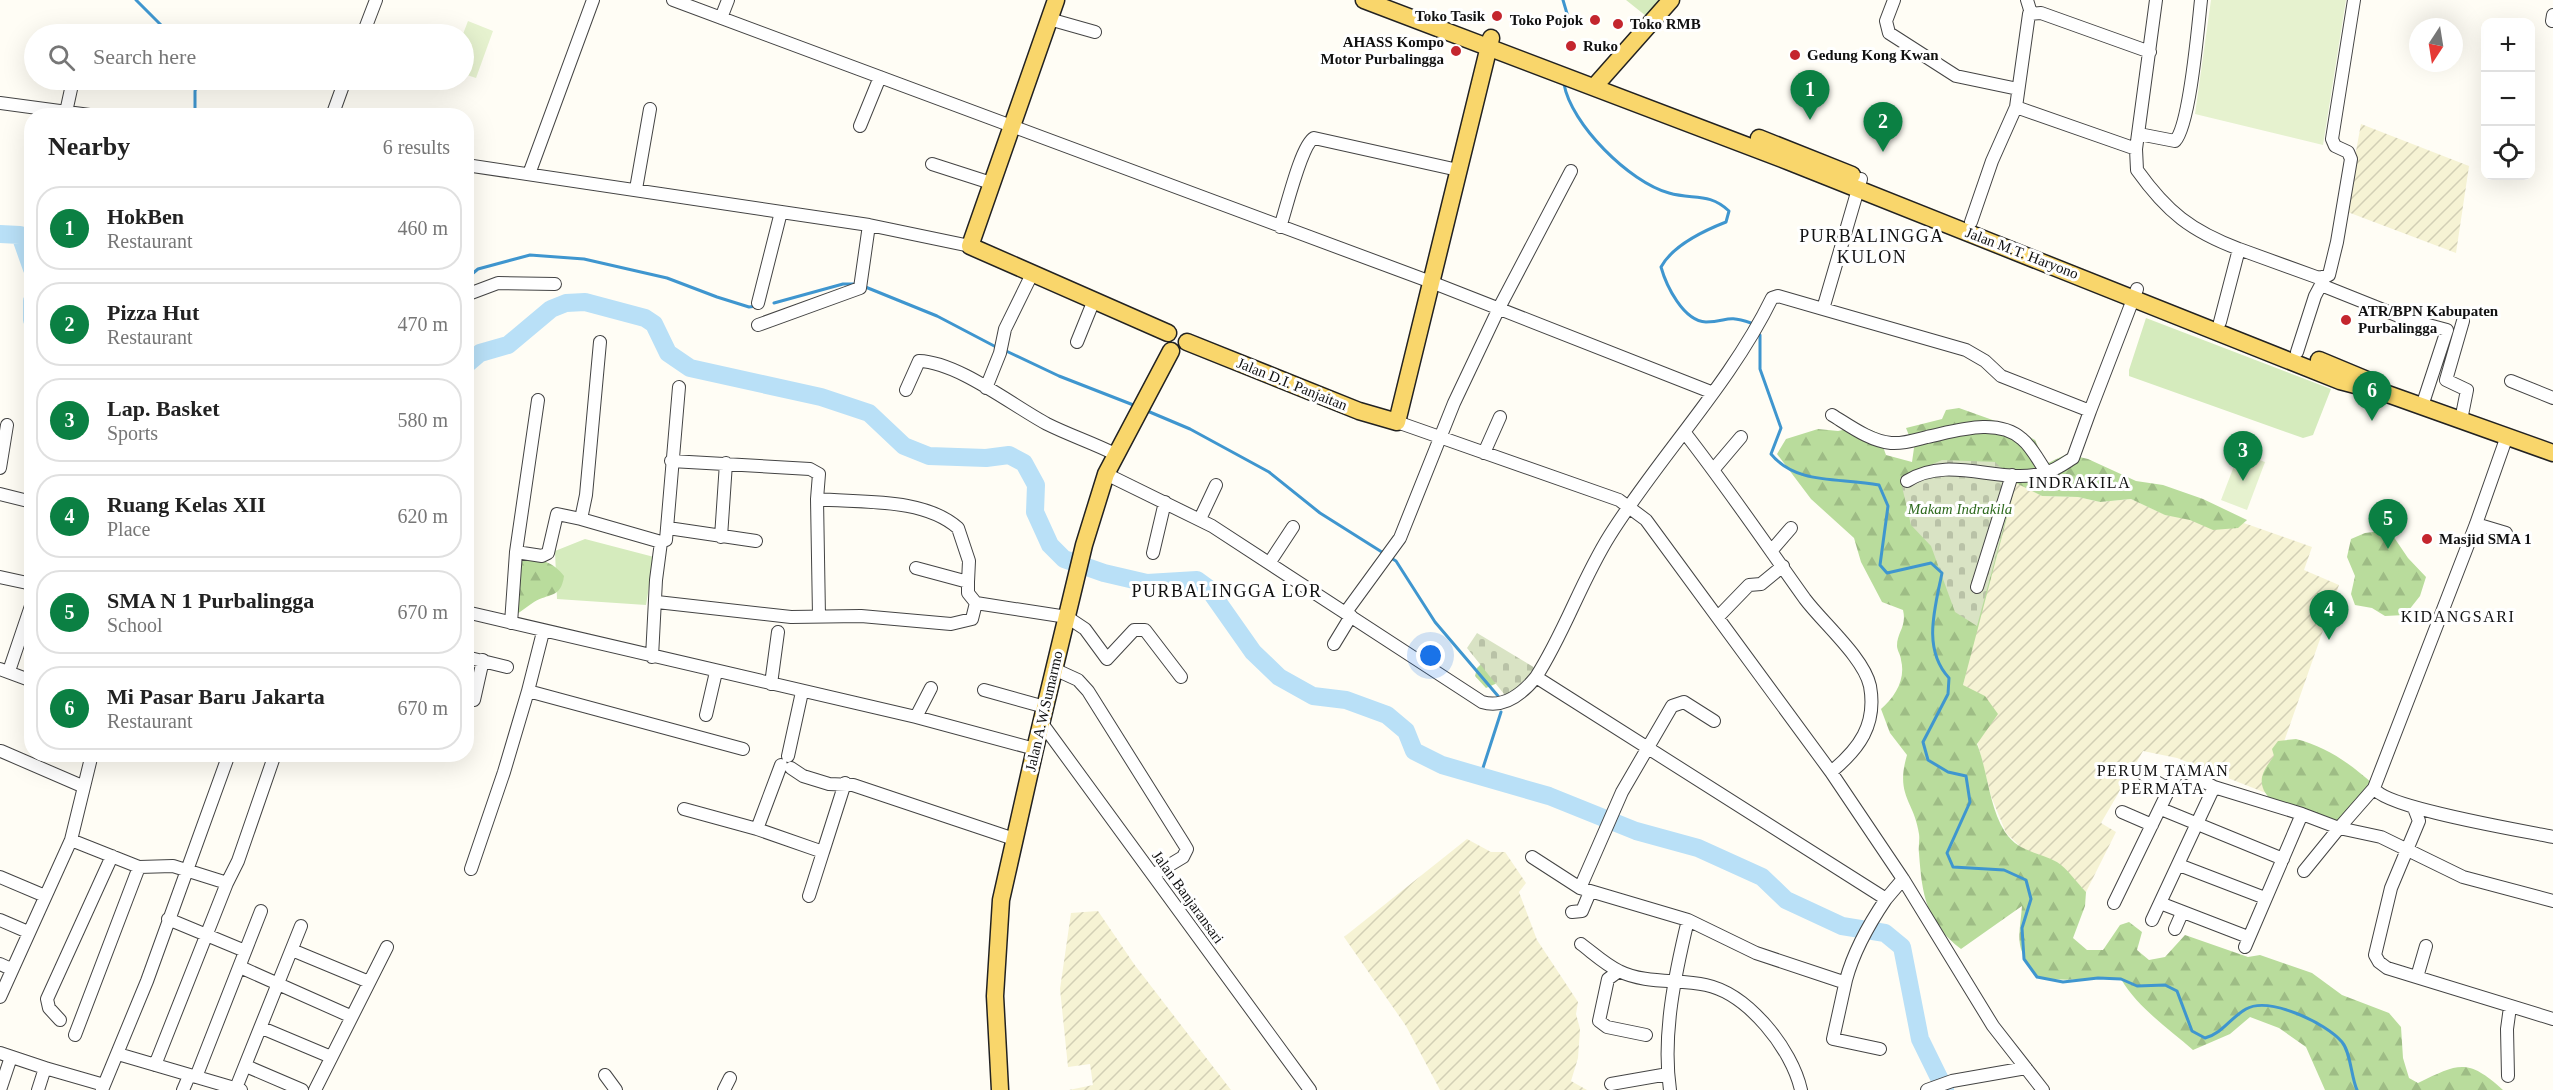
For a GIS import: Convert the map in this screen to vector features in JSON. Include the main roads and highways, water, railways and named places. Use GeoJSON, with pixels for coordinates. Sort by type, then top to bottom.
{"type":"FeatureCollection","features":[{"type":"Feature","properties":{"kind":"main road"},"geometry":{"type":"LineString","coordinates":[[1056,0],[970,246],[1168,333],[1179,331],[1185,335],[1187,342],[1181,351],[1171,351],[1165,343],[1168,333]]}},
{"type":"Feature","properties":{"kind":"main road"},"geometry":{"type":"LineString","coordinates":[[1364,0],[1490,42]]}},
{"type":"Feature","properties":{"kind":"main road"},"geometry":{"type":"LineString","coordinates":[[1395,0],[1490,42]]}},
{"type":"Feature","properties":{"kind":"main road"},"geometry":{"type":"LineString","coordinates":[[1598,83],[1671,0]]}},
{"type":"Feature","properties":{"kind":"main road","name":"Jalan M.T. Haryono"},"geometry":{"type":"LineString","coordinates":[[1490,42],[1860,184],[2135,293],[2220,322],[2357,374],[2382,392]]}},
{"type":"Feature","properties":{"kind":"main road","name":"Jalan D.I. Panjaitan"},"geometry":{"type":"LineString","coordinates":[[1187,342],[1359,411],[1397,422],[1490,42]]}},
{"type":"Feature","properties":{"kind":"main road","name":"Jalan M.T. Haryono"},"geometry":{"type":"LineString","coordinates":[[1860,184],[1971,222],[2340,381],[2382,392],[2553,453]]}},
{"type":"Feature","properties":{"kind":"main road","name":"Jalan A.W.Sumarmo"},"geometry":{"type":"LineString","coordinates":[[1000,1090],[996,948],[1001,900],[1043,714],[1084,546],[1106,474],[1171,351]]}},
{"type":"Feature","properties":{"kind":"waterway"},"geometry":{"type":"LineString","coordinates":[[136,0],[160,24]]}},
{"type":"Feature","properties":{"kind":"waterway"},"geometry":{"type":"LineString","coordinates":[[1563,0],[1568,17]]}},
{"type":"Feature","properties":{"kind":"waterway"},"geometry":{"type":"LineString","coordinates":[[1564,84],[1569,100],[1578,116],[1590,133],[1620,164],[1653,187],[1669,193],[1715,201],[1729,211],[1726,222],[1698,234],[1681,245],[1661,267],[1671,292],[1690,316],[1706,322],[1731,319],[1751,323]]}},
{"type":"Feature","properties":{"kind":"waterway"},"geometry":{"type":"LineString","coordinates":[[195,90],[195,108]]}},
{"type":"Feature","properties":{"kind":"waterway"},"geometry":{"type":"LineString","coordinates":[[0,234],[20,235],[24,246]]}},
{"type":"Feature","properties":{"kind":"waterway"},"geometry":{"type":"LineString","coordinates":[[474,272],[478,269],[530,255],[584,259],[667,278],[749,307],[757,306]]}},
{"type":"Feature","properties":{"kind":"waterway"},"geometry":{"type":"LineString","coordinates":[[774,303],[843,284],[856,284]]}},
{"type":"Feature","properties":{"kind":"waterway"},"geometry":{"type":"LineString","coordinates":[[863,286],[937,316],[998,348]]}},
{"type":"Feature","properties":{"kind":"waterway"},"geometry":{"type":"LineString","coordinates":[[474,358],[480,353],[508,345],[551,309],[566,303],[585,302],[645,318],[654,324],[668,353],[690,368],[821,397],[869,413],[904,446],[929,456],[986,458],[1009,455],[1024,463],[1036,485],[1035,512],[1050,545],[1064,559],[1104,573],[1147,583],[1197,580],[1208,588],[1253,652],[1279,677],[1313,696],[1346,700],[1387,715],[1406,731],[1414,751],[1442,765],[1549,796],[1636,831],[1698,848],[1762,877],[1786,900],[1842,926],[1885,933],[1902,947],[1920,1039],[1945,1090]]}},
{"type":"Feature","properties":{"kind":"waterway"},"geometry":{"type":"LineString","coordinates":[[1760,335],[1760,369],[1781,428],[1771,454],[1782,464],[1807,476],[1879,485],[1888,506],[1880,565],[1887,573],[1931,563],[1942,573],[1934,614],[1933,641],[1941,667],[1949,678],[1948,694],[1923,742],[1928,760],[1948,772],[1966,776],[1970,802],[1947,853],[1953,867],[2004,870],[2026,880],[2031,899],[2022,928],[2024,959],[2037,977],[2063,982],[2098,978],[2121,979],[2137,986],[2165,985],[2177,991],[2192,1031],[2205,1038],[2217,1033],[2246,1009],[2256,1006],[2268,1006],[2297,1014],[2323,1027],[2342,1042],[2357,1090]]}},
{"type":"Feature","properties":{"kind":"waterway"},"geometry":{"type":"LineString","coordinates":[[1004,350],[1059,376],[1136,406]]}},
{"type":"Feature","properties":{"kind":"waterway"},"geometry":{"type":"LineString","coordinates":[[1145,410],[1190,429],[1269,472],[1320,513],[1385,554]]}},
{"type":"Feature","properties":{"kind":"waterway"},"geometry":{"type":"LineString","coordinates":[[1391,558],[1396,561],[1435,622],[1498,696]]}},
{"type":"Feature","properties":{"kind":"waterway"},"geometry":{"type":"LineString","coordinates":[[1481,774],[1501,712]]}},
{"type":"Feature","properties":{"kind":"place","name":"Toko Tasik"},"geometry":{"type":"Point","coordinates":[1497,16]}},
{"type":"Feature","properties":{"kind":"place","name":"Toko Pojok"},"geometry":{"type":"Point","coordinates":[1595,20]}},
{"type":"Feature","properties":{"kind":"place","name":"Toko RMB"},"geometry":{"type":"Point","coordinates":[1618,24]}},
{"type":"Feature","properties":{"kind":"place","name":"Ruko"},"geometry":{"type":"Point","coordinates":[1571,46]}},
{"type":"Feature","properties":{"kind":"place","name":"AHASS Kompo Motor Purbalingga"},"geometry":{"type":"Point","coordinates":[1456,51]}},
{"type":"Feature","properties":{"kind":"place","name":"Gedung Kong Kwan"},"geometry":{"type":"Point","coordinates":[1795,55]}},
{"type":"Feature","properties":{"kind":"place","name":"HokBen"},"geometry":{"type":"Point","coordinates":[1810,120]}},
{"type":"Feature","properties":{"kind":"place","name":"Pizza Hut"},"geometry":{"type":"Point","coordinates":[1883,152]}},
{"type":"Feature","properties":{"kind":"place","name":"ATR/BPN Kabupaten Purbalingga"},"geometry":{"type":"Point","coordinates":[2346,320]}},
{"type":"Feature","properties":{"kind":"place","name":"Mi Pasar Baru Jakarta"},"geometry":{"type":"Point","coordinates":[2372,421]}},
{"type":"Feature","properties":{"kind":"place","name":"Lap. Basket"},"geometry":{"type":"Point","coordinates":[2243,481]}},
{"type":"Feature","properties":{"kind":"place","name":"Masjid SMA 1"},"geometry":{"type":"Point","coordinates":[2427,539]}},
{"type":"Feature","properties":{"kind":"place","name":"SMA N 1 Purbalingga"},"geometry":{"type":"Point","coordinates":[2388,549]}},
{"type":"Feature","properties":{"kind":"place","name":"Ruang Kelas XII"},"geometry":{"type":"Point","coordinates":[2329,640]}},
{"type":"Feature","properties":{"kind":"district","name":"PURBALINGGA KULON"},"geometry":{"type":"Point","coordinates":[1872,246]}},
{"type":"Feature","properties":{"kind":"district","name":"INDRAKILA"},"geometry":{"type":"Point","coordinates":[2080,482]}},
{"type":"Feature","properties":{"kind":"district","name":"PURBALINGGA LOR"},"geometry":{"type":"Point","coordinates":[1227,591]}},
{"type":"Feature","properties":{"kind":"district","name":"KIDANGSARI"},"geometry":{"type":"Point","coordinates":[2458,616]}},
{"type":"Feature","properties":{"kind":"district","name":"PERUM TAMAN PERMATA"},"geometry":{"type":"Point","coordinates":[2163,779]}},
{"type":"Feature","properties":{"kind":"park label","name":"Makam Indrakila"},"geometry":{"type":"Point","coordinates":[1960,509]}}]}
